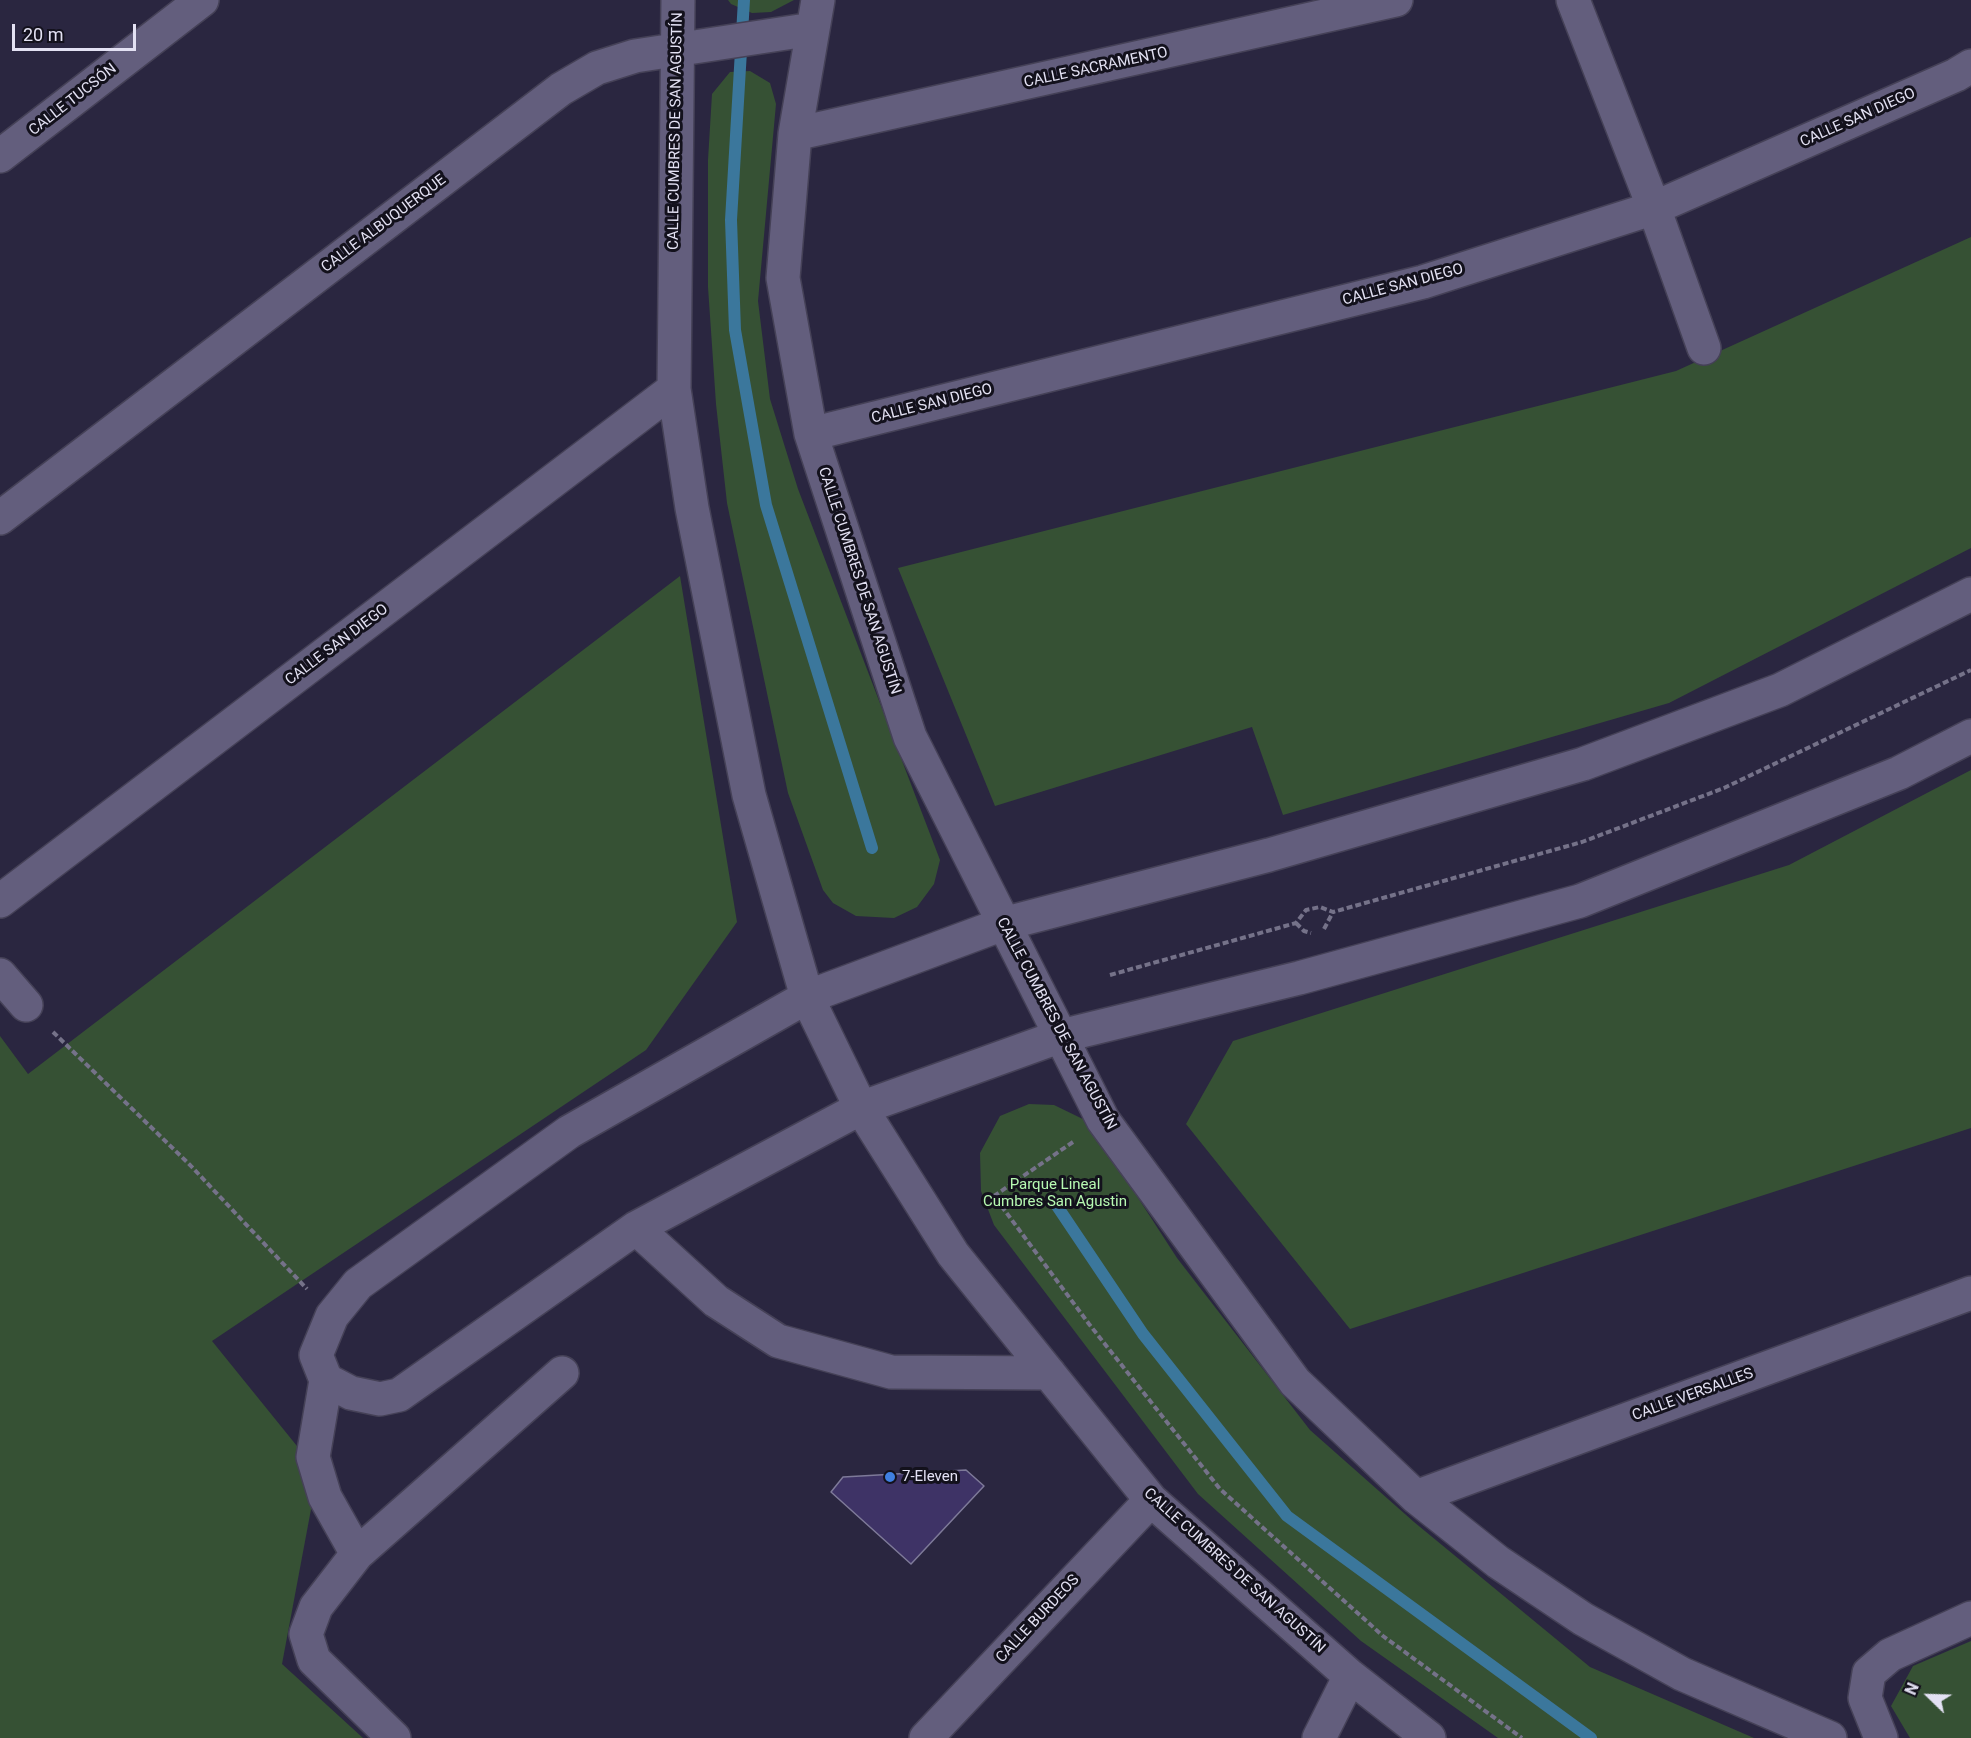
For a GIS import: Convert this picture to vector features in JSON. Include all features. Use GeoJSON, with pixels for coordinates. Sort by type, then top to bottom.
{"type":"FeatureCollection","features":[{"type":"Feature","properties":{"kind":"street","name":"CALLE TUCSÓN"},"geometry":{"type":"LineString","coordinates":[[0,156],[202,0]]}},
{"type":"Feature","properties":{"kind":"street","name":"CALLE CUMBRES DE SAN AGUSTÍN"},"geometry":{"type":"LineString","coordinates":[[678,0],[674,389],[692,508],[749,795],[807,997],[861,1108],[953,1254],[1151,1500],[1350,1676],[1429,1738]]}},
{"type":"Feature","properties":{"kind":"street","name":"CALLE SACRAMENTO"},"geometry":{"type":"LineString","coordinates":[[795,134],[1396,0]]}},
{"type":"Feature","properties":{"kind":"street"},"geometry":{"type":"LineString","coordinates":[[1573,0],[1654,208],[1704,348]]}},
{"type":"Feature","properties":{"kind":"street","name":"CALLE CUMBRES DE SAN AGUSTÍN"},"geometry":{"type":"LineString","coordinates":[[815,14],[795,134],[783,278],[811,434],[910,737],[1103,1120],[1295,1382],[1416,1497],[1498,1562],[1583,1619],[1682,1674],[1830,1738]]}},
{"type":"Feature","properties":{"kind":"street","name":"CALLE ALBUQUERQUE"},"geometry":{"type":"LineString","coordinates":[[0,518],[561,89],[597,68],[635,56],[815,14]]}},
{"type":"Feature","properties":{"kind":"street","name":"CALLE SAN DIEGO"},"geometry":{"type":"LineString","coordinates":[[811,434],[1423,282],[1654,208],[1956,75],[1971,66]]}},
{"type":"Feature","properties":{"kind":"street","name":"CALLE SAN DIEGO"},"geometry":{"type":"LineString","coordinates":[[0,901],[674,389]]}},
{"type":"Feature","properties":{"kind":"street"},"geometry":{"type":"LineString","coordinates":[[357,1554],[325,1497],[313,1457],[326,1380],[316,1355],[332,1316],[358,1284],[569,1132],[807,997],[1003,924],[1269,855],[1583,764],[1780,690],[1971,594]]}},
{"type":"Feature","properties":{"kind":"street"},"geometry":{"type":"LineString","coordinates":[[326,1380],[351,1393],[380,1399],[399,1395],[636,1228],[861,1108],[1061,1036],[1299,978],[1580,901],[1899,773],[1971,736]]}},
{"type":"Feature","properties":{"kind":"street"},"geometry":{"type":"LineString","coordinates":[[0,975],[26,1005]]}},
{"type":"Feature","properties":{"kind":"street"},"geometry":{"type":"LineString","coordinates":[[636,1228],[716,1301],[778,1341],[891,1371],[1049,1373]]}},
{"type":"Feature","properties":{"kind":"street","name":"CALLE VERSALLES"},"geometry":{"type":"LineString","coordinates":[[1416,1497],[1971,1293]]}},
{"type":"Feature","properties":{"kind":"street"},"geometry":{"type":"LineString","coordinates":[[394,1738],[314,1660],[306,1634],[316,1607],[357,1554],[562,1373]]}},
{"type":"Feature","properties":{"kind":"street","name":"CALLE BURDEOS"},"geometry":{"type":"LineString","coordinates":[[926,1738],[1151,1500]]}},
{"type":"Feature","properties":{"kind":"street"},"geometry":{"type":"LineString","coordinates":[[1881,1738],[1865,1698],[1869,1673],[1890,1655],[1971,1618]]}},
{"type":"Feature","properties":{"kind":"street"},"geometry":{"type":"LineString","coordinates":[[1319,1738],[1350,1676]]}},
{"type":"Feature","properties":{"kind":"path"},"geometry":{"type":"LineString","coordinates":[[1110,975],[1296,922],[1306,910],[1320,907],[1333,912],[1582,842],[1724,788],[1971,670]]}},
{"type":"Feature","properties":{"kind":"path"},"geometry":{"type":"LineString","coordinates":[[1296,922],[1304,931],[1314,934],[1327,928],[1333,912]]}},
{"type":"Feature","properties":{"kind":"path"},"geometry":{"type":"LineString","coordinates":[[26,1005],[190,1165],[332,1316]]}},
{"type":"Feature","properties":{"kind":"path"},"geometry":{"type":"LineString","coordinates":[[1103,1120],[994,1196],[1089,1324],[1220,1489],[1383,1636],[1522,1738]]}},
{"type":"Feature","properties":{"kind":"green space"},"geometry":{"type":"Polygon","coordinates":[[[728,0],[794,0],[771,12],[752,13],[731,4],[728,0]]]}},
{"type":"Feature","properties":{"kind":"green space"},"geometry":{"type":"Polygon","coordinates":[[[750,71],[770,83],[776,104],[758,301],[770,399],[798,489],[940,860],[934,884],[917,907],[894,918],[856,916],[833,903],[823,890],[788,793],[727,503],[716,404],[708,287],[708,160],[712,94],[730,72],[750,71]]]}},
{"type":"Feature","properties":{"kind":"green space"},"geometry":{"type":"Polygon","coordinates":[[[1971,237],[1971,548],[1669,703],[1283,815],[1252,727],[995,806],[898,568],[1676,371],[1971,237]]]}},
{"type":"Feature","properties":{"kind":"green space"},"geometry":{"type":"Polygon","coordinates":[[[680,576],[737,922],[646,1050],[212,1341],[318,1472],[282,1664],[363,1738],[0,1738],[0,1036],[28,1074],[680,576]]]}},
{"type":"Feature","properties":{"kind":"green space"},"geometry":{"type":"Polygon","coordinates":[[[1971,770],[1971,1128],[1350,1329],[1186,1124],[1233,1041],[1789,865],[1971,770]]]}},
{"type":"Feature","properties":{"kind":"green space","name":"Parque Lineal Cumbres San Agustin"},"geometry":{"type":"Polygon","coordinates":[[[1029,1104],[1054,1105],[1089,1122],[1177,1258],[1310,1430],[1414,1522],[1590,1667],[1754,1738],[1498,1738],[1361,1641],[1198,1494],[994,1225],[981,1191],[980,1153],[1000,1116],[1029,1104]]]}},
{"type":"Feature","properties":{"kind":"green space"},"geometry":{"type":"Polygon","coordinates":[[[1971,1641],[1971,1738],[1910,1738],[1891,1706],[1913,1666],[1971,1641]]]}},
{"type":"Feature","properties":{"kind":"building"},"geometry":{"type":"Polygon","coordinates":[[[966,1470],[984,1486],[911,1564],[831,1492],[843,1477],[966,1470]]]}},
{"type":"Feature","properties":{"kind":"waterway"},"geometry":{"type":"LineString","coordinates":[[744,0],[731,220],[735,330],[766,505],[872,848]]}},
{"type":"Feature","properties":{"kind":"waterway"},"geometry":{"type":"LineString","coordinates":[[1053,1200],[1143,1334],[1287,1516],[1591,1738]]}},
{"type":"Feature","properties":{"kind":"place","name":"7-Eleven"},"geometry":{"type":"Point","coordinates":[890,1477]}}]}
